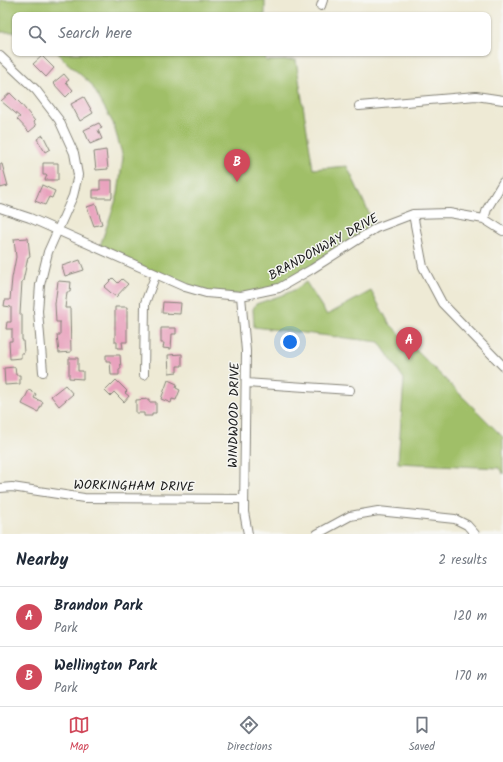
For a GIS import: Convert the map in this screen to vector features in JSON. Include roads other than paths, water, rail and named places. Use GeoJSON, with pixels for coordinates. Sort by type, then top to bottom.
{"type":"FeatureCollection","features":[{"type":"Feature","properties":{"kind":"street"},"geometry":{"type":"LineString","coordinates":[[0,56],[36,90],[59,120],[74,153],[78,175],[73,196],[48,252],[40,285],[38,311],[43,372]]}},
{"type":"Feature","properties":{"kind":"street"},"geometry":{"type":"LineString","coordinates":[[360,106],[476,96],[503,100]]}},
{"type":"Feature","properties":{"kind":"street"},"geometry":{"type":"LineString","coordinates":[[484,219],[487,209],[503,182]]}},
{"type":"Feature","properties":{"kind":"street","name":"BRANDONWAY DRIVE"},"geometry":{"type":"LineString","coordinates":[[0,208],[30,218],[185,287],[206,293],[241,296],[278,288],[312,269],[376,228],[413,214],[449,212],[484,219],[503,231]]}},
{"type":"Feature","properties":{"kind":"street"},"geometry":{"type":"LineString","coordinates":[[413,214],[423,267],[442,303],[503,366]]}},
{"type":"Feature","properties":{"kind":"street"},"geometry":{"type":"LineString","coordinates":[[144,375],[145,303],[156,274]]}},
{"type":"Feature","properties":{"kind":"street","name":"WINDWOOD DRIVE"},"geometry":{"type":"LineString","coordinates":[[241,296],[246,351],[244,512],[248,534]]}},
{"type":"Feature","properties":{"kind":"street"},"geometry":{"type":"LineString","coordinates":[[246,383],[350,390]]}},
{"type":"Feature","properties":{"kind":"street","name":"WORKINGHAM DRIVE"},"geometry":{"type":"LineString","coordinates":[[0,488],[12,487],[84,498],[244,499]]}},
{"type":"Feature","properties":{"kind":"street"},"geometry":{"type":"LineString","coordinates":[[316,534],[350,516],[378,511],[455,519],[467,524],[475,534]]}},
{"type":"Feature","properties":{"kind":"place","name":"Wellington Park"},"geometry":{"type":"Point","coordinates":[237,182]}},
{"type":"Feature","properties":{"kind":"place","name":"Brandon Park"},"geometry":{"type":"Point","coordinates":[409,360]}}]}
